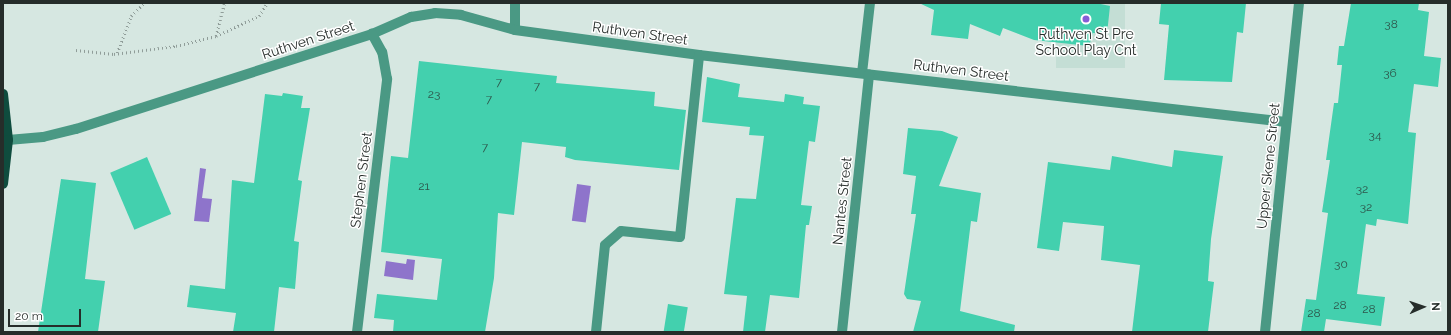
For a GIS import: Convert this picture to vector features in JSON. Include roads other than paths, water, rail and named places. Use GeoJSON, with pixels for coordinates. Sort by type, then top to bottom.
{"type":"FeatureCollection","features":[{"type":"Feature","properties":{"kind":"main road"},"geometry":{"type":"LineString","coordinates":[[3,94],[8,140],[3,184]]}},
{"type":"Feature","properties":{"kind":"street"},"geometry":{"type":"LineString","coordinates":[[515,3],[515,30]]}},
{"type":"Feature","properties":{"kind":"street","name":"Nantes Street"},"geometry":{"type":"LineString","coordinates":[[842,332],[866,73],[870,3]]}},
{"type":"Feature","properties":{"kind":"street","name":"Upper Skene Street"},"geometry":{"type":"LineString","coordinates":[[1265,332],[1299,3]]}},
{"type":"Feature","properties":{"kind":"street","name":"Ruthven Street"},"geometry":{"type":"LineString","coordinates":[[8,140],[43,137],[76,128],[372,34],[411,17],[435,13],[461,15],[515,30],[699,55],[1286,122]]}},
{"type":"Feature","properties":{"kind":"street","name":"Stephen Street"},"geometry":{"type":"LineString","coordinates":[[357,332],[387,78],[382,52],[372,34]]}},
{"type":"Feature","properties":{"kind":"street"},"geometry":{"type":"LineString","coordinates":[[596,332],[605,245],[621,231],[680,237],[699,55]]}},
{"type":"Feature","properties":{"kind":"place","name":"Ruthven St Pre School Play Cnt"},"geometry":{"type":"Point","coordinates":[1086,19]}}]}
